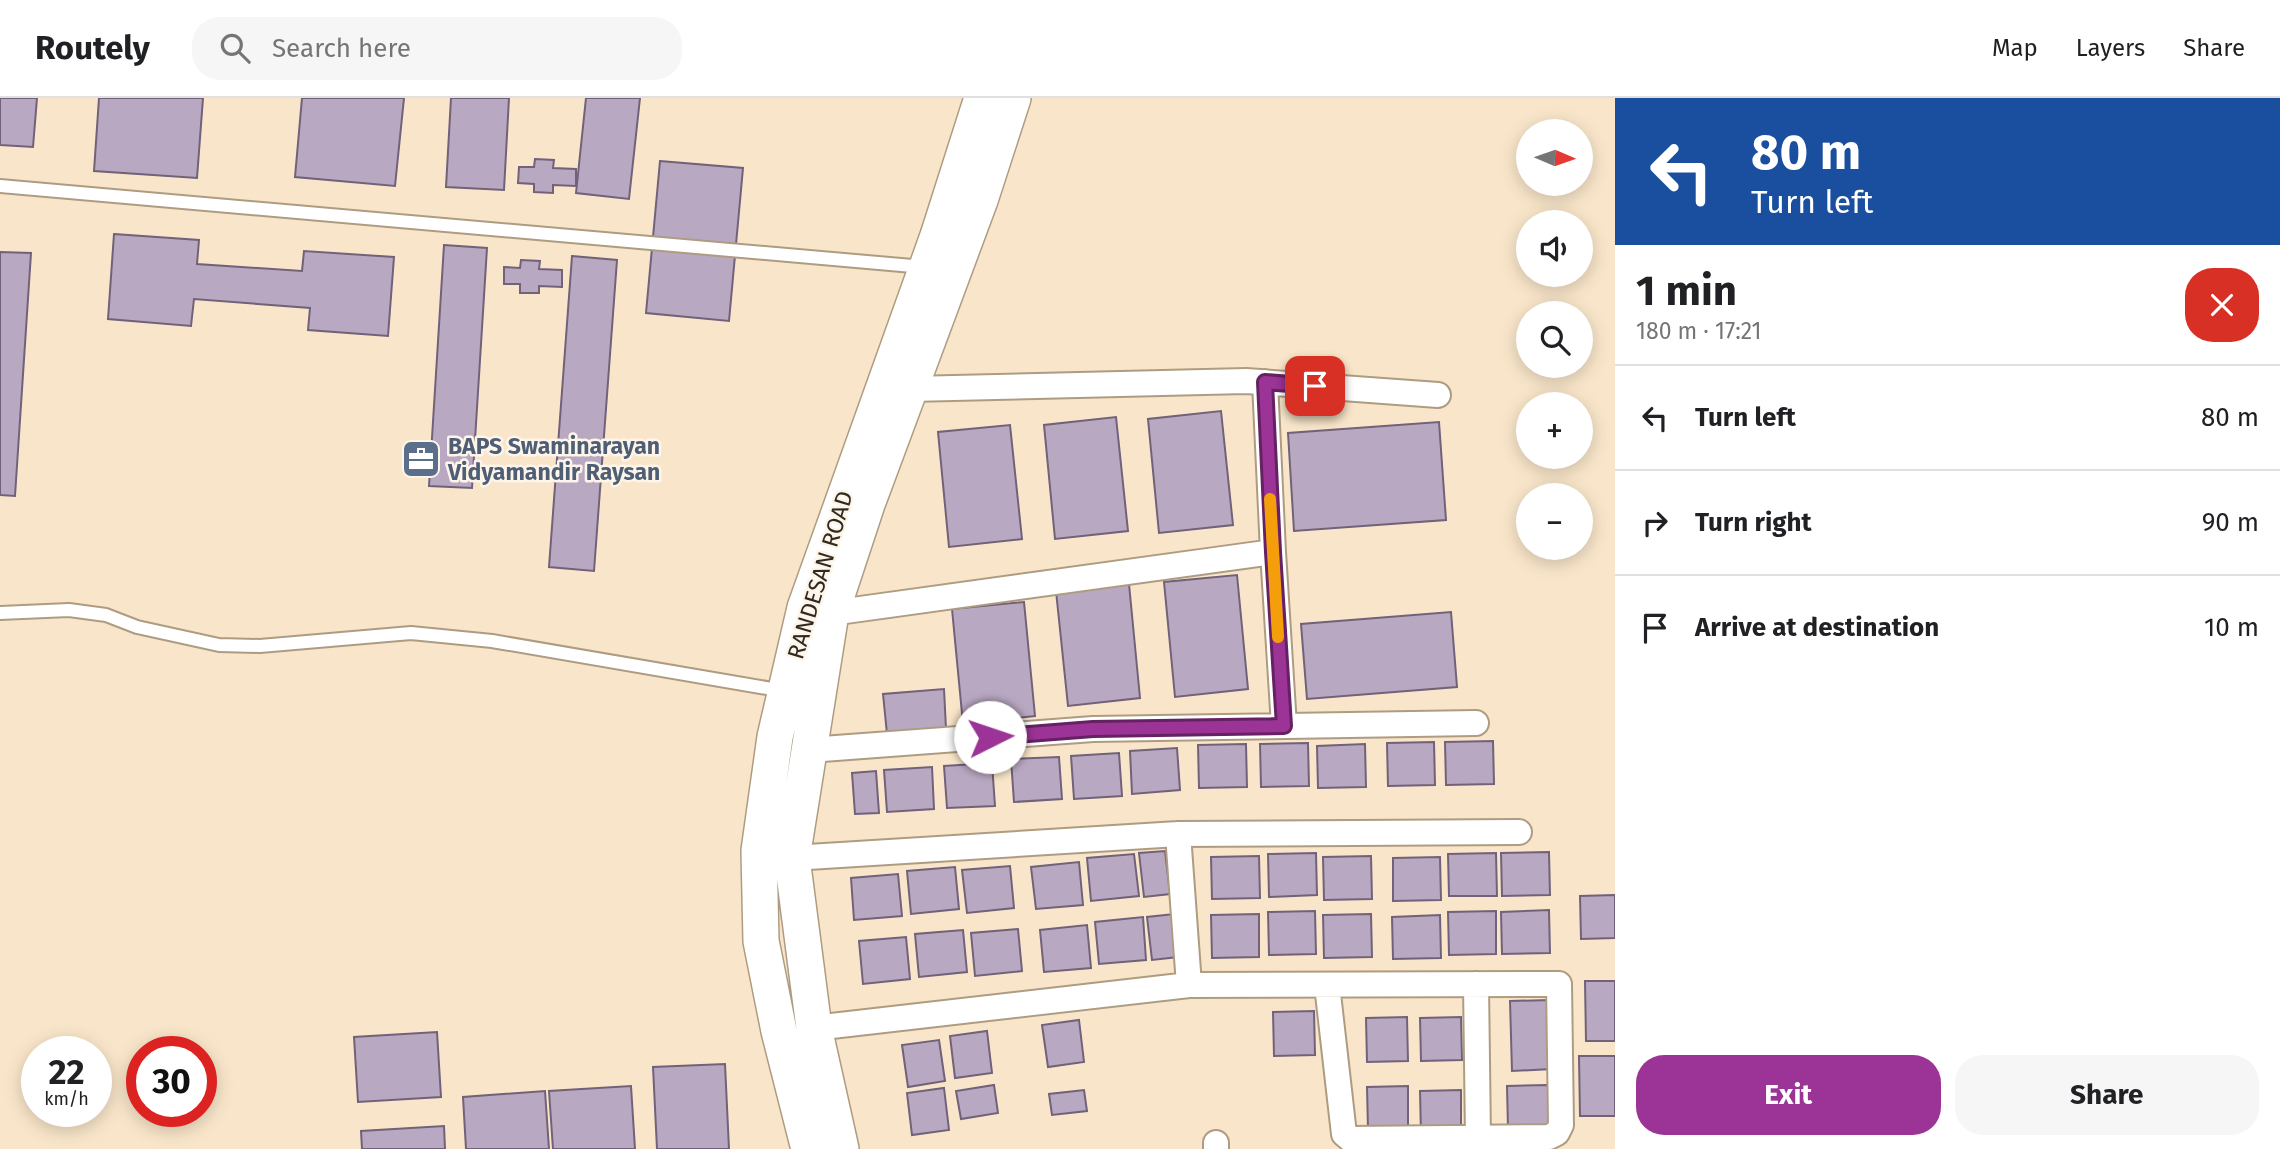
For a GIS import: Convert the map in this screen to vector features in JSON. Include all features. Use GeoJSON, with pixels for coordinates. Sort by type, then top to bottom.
{"type":"FeatureCollection","features":[{"type":"Feature","properties":{"kind":"street","name":"RANDESAN ROAD"},"geometry":{"type":"LineString","coordinates":[[809,1149],[779,1031],[761,941],[759,850],[775,737],[805,608],[926,267],[982,98]]}},
{"type":"Feature","properties":{"kind":"street","name":"RANDESAN ROAD"},"geometry":{"type":"LineString","coordinates":[[841,1149],[814,1028],[792,858],[831,612],[867,504],[980,200],[1013,98]]}},
{"type":"Feature","properties":{"kind":"street"},"geometry":{"type":"LineString","coordinates":[[910,389],[1246,381],[1437,395]]}},
{"type":"Feature","properties":{"kind":"street"},"geometry":{"type":"LineString","coordinates":[[1265,382],[1284,726]]}},
{"type":"Feature","properties":{"kind":"street"},"geometry":{"type":"LineString","coordinates":[[831,612],[1273,552]]}},
{"type":"Feature","properties":{"kind":"street"},"geometry":{"type":"LineString","coordinates":[[809,750],[1093,729],[1476,723]]}},
{"type":"Feature","properties":{"kind":"street"},"geometry":{"type":"LineString","coordinates":[[792,858],[1178,834],[1519,832]]}},
{"type":"Feature","properties":{"kind":"street"},"geometry":{"type":"LineString","coordinates":[[1178,834],[1189,985]]}},
{"type":"Feature","properties":{"kind":"street"},"geometry":{"type":"LineString","coordinates":[[1476,984],[1478,1138]]}},
{"type":"Feature","properties":{"kind":"street"},"geometry":{"type":"LineString","coordinates":[[814,1028],[1189,985],[1559,984],[1560,1130],[1549,1137],[1350,1139],[1344,1134],[1327,985]]}},
{"type":"Feature","properties":{"kind":"lane"},"geometry":{"type":"LineString","coordinates":[[0,187],[926,267]]}},
{"type":"Feature","properties":{"kind":"lane"},"geometry":{"type":"LineString","coordinates":[[0,613],[69,610],[106,615],[136,627],[219,645],[260,646],[411,633],[446,635],[785,692]]}},
{"type":"Feature","properties":{"kind":"building"},"geometry":{"type":"Polygon","coordinates":[[[0,98],[37,98],[33,147],[0,145],[0,98]]]}},
{"type":"Feature","properties":{"kind":"building"},"geometry":{"type":"Polygon","coordinates":[[[99,98],[203,98],[197,178],[94,171],[99,98]]]}},
{"type":"Feature","properties":{"kind":"building"},"geometry":{"type":"Polygon","coordinates":[[[302,98],[404,98],[395,186],[295,177],[302,98]]]}},
{"type":"Feature","properties":{"kind":"building"},"geometry":{"type":"Polygon","coordinates":[[[451,98],[509,98],[504,190],[446,187],[451,98]]]}},
{"type":"Feature","properties":{"kind":"building"},"geometry":{"type":"Polygon","coordinates":[[[586,98],[640,98],[629,199],[576,193],[586,98]]]}},
{"type":"Feature","properties":{"kind":"building"},"geometry":{"type":"Polygon","coordinates":[[[535,159],[554,160],[553,168],[576,169],[576,186],[553,185],[553,193],[534,192],[534,184],[518,183],[519,167],[534,167],[535,159]]]}},
{"type":"Feature","properties":{"kind":"building"},"geometry":{"type":"Polygon","coordinates":[[[660,161],[743,168],[729,321],[646,313],[660,161]]]}},
{"type":"Feature","properties":{"kind":"building"},"geometry":{"type":"Polygon","coordinates":[[[114,234],[199,240],[197,264],[302,271],[304,251],[394,257],[388,336],[308,330],[310,308],[194,299],[191,326],[108,319],[114,234]]]}},
{"type":"Feature","properties":{"kind":"building"},"geometry":{"type":"Polygon","coordinates":[[[444,245],[487,248],[472,488],[429,486],[444,245]]]}},
{"type":"Feature","properties":{"kind":"building"},"geometry":{"type":"Polygon","coordinates":[[[0,252],[31,253],[15,496],[0,495],[0,252]]]}},
{"type":"Feature","properties":{"kind":"building"},"geometry":{"type":"Polygon","coordinates":[[[572,256],[617,260],[594,571],[549,567],[572,256]]]}},
{"type":"Feature","properties":{"kind":"building"},"geometry":{"type":"Polygon","coordinates":[[[521,260],[540,261],[539,269],[562,270],[562,287],[539,286],[539,293],[520,293],[520,284],[504,284],[504,267],[520,268],[521,260]]]}},
{"type":"Feature","properties":{"kind":"building"},"geometry":{"type":"Polygon","coordinates":[[[1221,411],[1233,525],[1159,533],[1148,419],[1221,411]]]}},
{"type":"Feature","properties":{"kind":"building"},"geometry":{"type":"Polygon","coordinates":[[[1116,417],[1128,531],[1055,539],[1044,425],[1116,417]]]}},
{"type":"Feature","properties":{"kind":"building"},"geometry":{"type":"Polygon","coordinates":[[[1439,422],[1446,520],[1294,531],[1288,433],[1439,422]]]}},
{"type":"Feature","properties":{"kind":"building"},"geometry":{"type":"Polygon","coordinates":[[[1010,425],[1022,539],[949,547],[938,432],[1010,425]]]}},
{"type":"Feature","properties":{"kind":"building"},"geometry":{"type":"Polygon","coordinates":[[[1237,575],[1248,689],[1175,697],[1164,582],[1237,575]]]}},
{"type":"Feature","properties":{"kind":"building"},"geometry":{"type":"Polygon","coordinates":[[[1129,584],[1140,698],[1068,706],[1056,591],[1129,584]]]}},
{"type":"Feature","properties":{"kind":"building"},"geometry":{"type":"Polygon","coordinates":[[[1024,602],[1035,716],[963,724],[952,609],[1024,602]]]}},
{"type":"Feature","properties":{"kind":"building"},"geometry":{"type":"Polygon","coordinates":[[[1451,612],[1457,687],[1307,699],[1301,624],[1451,612]]]}},
{"type":"Feature","properties":{"kind":"building"},"geometry":{"type":"Polygon","coordinates":[[[944,689],[946,729],[887,734],[883,694],[944,689]]]}},
{"type":"Feature","properties":{"kind":"building"},"geometry":{"type":"Polygon","coordinates":[[[1493,741],[1494,784],[1446,785],[1445,742],[1493,741]]]}},
{"type":"Feature","properties":{"kind":"building"},"geometry":{"type":"Polygon","coordinates":[[[1434,742],[1435,785],[1388,786],[1387,743],[1434,742]]]}},
{"type":"Feature","properties":{"kind":"building"},"geometry":{"type":"Polygon","coordinates":[[[1308,743],[1309,786],[1261,787],[1260,744],[1308,743]]]}},
{"type":"Feature","properties":{"kind":"building"},"geometry":{"type":"Polygon","coordinates":[[[1246,744],[1247,787],[1199,788],[1198,745],[1246,744]]]}},
{"type":"Feature","properties":{"kind":"building"},"geometry":{"type":"Polygon","coordinates":[[[1365,744],[1366,787],[1318,788],[1317,746],[1365,744]]]}},
{"type":"Feature","properties":{"kind":"building"},"geometry":{"type":"Polygon","coordinates":[[[1177,748],[1180,790],[1132,794],[1130,751],[1177,748]]]}},
{"type":"Feature","properties":{"kind":"building"},"geometry":{"type":"Polygon","coordinates":[[[1119,753],[1122,796],[1074,799],[1071,756],[1119,753]]]}},
{"type":"Feature","properties":{"kind":"building"},"geometry":{"type":"Polygon","coordinates":[[[1059,757],[1062,799],[1014,802],[1011,759],[1059,757]]]}},
{"type":"Feature","properties":{"kind":"building"},"geometry":{"type":"Polygon","coordinates":[[[992,763],[995,806],[947,808],[944,766],[992,763]]]}},
{"type":"Feature","properties":{"kind":"building"},"geometry":{"type":"Polygon","coordinates":[[[932,767],[934,809],[887,812],[884,770],[932,767]]]}},
{"type":"Feature","properties":{"kind":"building"},"geometry":{"type":"Polygon","coordinates":[[[876,771],[879,813],[855,814],[852,773],[876,771]]]}},
{"type":"Feature","properties":{"kind":"building"},"geometry":{"type":"Polygon","coordinates":[[[1165,851],[1170,894],[1144,897],[1139,853],[1165,851]]]}},
{"type":"Feature","properties":{"kind":"building"},"geometry":{"type":"Polygon","coordinates":[[[1549,852],[1550,895],[1502,896],[1501,853],[1549,852]]]}},
{"type":"Feature","properties":{"kind":"building"},"geometry":{"type":"Polygon","coordinates":[[[1316,853],[1317,895],[1269,897],[1268,854],[1316,853]]]}},
{"type":"Feature","properties":{"kind":"building"},"geometry":{"type":"Polygon","coordinates":[[[1496,853],[1497,896],[1449,896],[1448,854],[1496,853]]]}},
{"type":"Feature","properties":{"kind":"building"},"geometry":{"type":"Polygon","coordinates":[[[1134,854],[1139,896],[1091,901],[1087,858],[1134,854]]]}},
{"type":"Feature","properties":{"kind":"building"},"geometry":{"type":"Polygon","coordinates":[[[1259,856],[1260,898],[1212,899],[1211,857],[1259,856]]]}},
{"type":"Feature","properties":{"kind":"building"},"geometry":{"type":"Polygon","coordinates":[[[1371,856],[1372,899],[1324,900],[1323,857],[1371,856]]]}},
{"type":"Feature","properties":{"kind":"building"},"geometry":{"type":"Polygon","coordinates":[[[1440,857],[1441,900],[1393,901],[1393,858],[1440,857]]]}},
{"type":"Feature","properties":{"kind":"building"},"geometry":{"type":"Polygon","coordinates":[[[1079,862],[1083,905],[1036,909],[1031,867],[1079,862]]]}},
{"type":"Feature","properties":{"kind":"building"},"geometry":{"type":"Polygon","coordinates":[[[1010,866],[1014,908],[967,913],[962,870],[1010,866]]]}},
{"type":"Feature","properties":{"kind":"building"},"geometry":{"type":"Polygon","coordinates":[[[955,867],[959,909],[911,914],[907,871],[955,867]]]}},
{"type":"Feature","properties":{"kind":"building"},"geometry":{"type":"Polygon","coordinates":[[[898,874],[902,916],[854,920],[851,878],[898,874]]]}},
{"type":"Feature","properties":{"kind":"building"},"geometry":{"type":"Polygon","coordinates":[[[1615,895],[1615,938],[1581,939],[1580,896],[1615,895]]]}},
{"type":"Feature","properties":{"kind":"building"},"geometry":{"type":"Polygon","coordinates":[[[1549,910],[1550,953],[1502,954],[1501,912],[1549,910]]]}},
{"type":"Feature","properties":{"kind":"building"},"geometry":{"type":"Polygon","coordinates":[[[1315,911],[1316,954],[1269,955],[1268,912],[1315,911]]]}},
{"type":"Feature","properties":{"kind":"building"},"geometry":{"type":"Polygon","coordinates":[[[1496,911],[1496,954],[1449,955],[1448,912],[1496,911]]]}},
{"type":"Feature","properties":{"kind":"building"},"geometry":{"type":"Polygon","coordinates":[[[1174,914],[1178,957],[1152,960],[1147,917],[1174,914]]]}},
{"type":"Feature","properties":{"kind":"building"},"geometry":{"type":"Polygon","coordinates":[[[1259,914],[1259,957],[1212,958],[1211,915],[1259,914]]]}},
{"type":"Feature","properties":{"kind":"building"},"geometry":{"type":"Polygon","coordinates":[[[1371,914],[1372,957],[1324,958],[1323,915],[1371,914]]]}},
{"type":"Feature","properties":{"kind":"building"},"geometry":{"type":"Polygon","coordinates":[[[1440,915],[1441,958],[1393,959],[1392,917],[1440,915]]]}},
{"type":"Feature","properties":{"kind":"building"},"geometry":{"type":"Polygon","coordinates":[[[1143,917],[1146,960],[1099,964],[1095,922],[1143,917]]]}},
{"type":"Feature","properties":{"kind":"building"},"geometry":{"type":"Polygon","coordinates":[[[1087,925],[1091,968],[1044,972],[1040,930],[1087,925]]]}},
{"type":"Feature","properties":{"kind":"building"},"geometry":{"type":"Polygon","coordinates":[[[1018,929],[1022,971],[975,976],[971,933],[1018,929]]]}},
{"type":"Feature","properties":{"kind":"building"},"geometry":{"type":"Polygon","coordinates":[[[963,930],[967,972],[919,977],[915,934],[963,930]]]}},
{"type":"Feature","properties":{"kind":"building"},"geometry":{"type":"Polygon","coordinates":[[[906,937],[910,979],[863,984],[859,941],[906,937]]]}},
{"type":"Feature","properties":{"kind":"building"},"geometry":{"type":"Polygon","coordinates":[[[1585,981],[1615,981],[1615,1041],[1586,1041],[1585,981]]]}},
{"type":"Feature","properties":{"kind":"building"},"geometry":{"type":"Polygon","coordinates":[[[1550,1000],[1552,1069],[1512,1071],[1510,1001],[1550,1000]]]}},
{"type":"Feature","properties":{"kind":"building"},"geometry":{"type":"Polygon","coordinates":[[[1314,1011],[1315,1055],[1274,1056],[1273,1012],[1314,1011]]]}},
{"type":"Feature","properties":{"kind":"building"},"geometry":{"type":"Polygon","coordinates":[[[1407,1017],[1408,1061],[1367,1062],[1366,1018],[1407,1017]]]}},
{"type":"Feature","properties":{"kind":"building"},"geometry":{"type":"Polygon","coordinates":[[[1461,1017],[1462,1060],[1421,1061],[1420,1018],[1461,1017]]]}},
{"type":"Feature","properties":{"kind":"building"},"geometry":{"type":"Polygon","coordinates":[[[1079,1020],[1084,1062],[1048,1067],[1042,1025],[1079,1020]]]}},
{"type":"Feature","properties":{"kind":"building"},"geometry":{"type":"Polygon","coordinates":[[[987,1031],[992,1073],[955,1078],[950,1036],[987,1031]]]}},
{"type":"Feature","properties":{"kind":"building"},"geometry":{"type":"Polygon","coordinates":[[[437,1032],[441,1097],[358,1102],[354,1037],[437,1032]]]}},
{"type":"Feature","properties":{"kind":"building"},"geometry":{"type":"Polygon","coordinates":[[[939,1040],[945,1081],[908,1087],[902,1045],[939,1040]]]}},
{"type":"Feature","properties":{"kind":"building"},"geometry":{"type":"Polygon","coordinates":[[[1579,1056],[1615,1056],[1615,1116],[1580,1116],[1579,1056]]]}},
{"type":"Feature","properties":{"kind":"building"},"geometry":{"type":"Polygon","coordinates":[[[725,1064],[729,1149],[657,1149],[653,1067],[725,1064]]]}},
{"type":"Feature","properties":{"kind":"building"},"geometry":{"type":"Polygon","coordinates":[[[994,1085],[998,1113],[961,1119],[956,1091],[994,1085]]]}},
{"type":"Feature","properties":{"kind":"building"},"geometry":{"type":"Polygon","coordinates":[[[1548,1085],[1549,1128],[1508,1129],[1507,1086],[1548,1085]]]}},
{"type":"Feature","properties":{"kind":"building"},"geometry":{"type":"Polygon","coordinates":[[[631,1086],[635,1149],[553,1149],[549,1091],[631,1086]]]}},
{"type":"Feature","properties":{"kind":"building"},"geometry":{"type":"Polygon","coordinates":[[[1408,1086],[1408,1129],[1368,1130],[1367,1087],[1408,1086]]]}},
{"type":"Feature","properties":{"kind":"building"},"geometry":{"type":"Polygon","coordinates":[[[944,1088],[949,1130],[912,1135],[907,1093],[944,1088]]]}},
{"type":"Feature","properties":{"kind":"building"},"geometry":{"type":"Polygon","coordinates":[[[1084,1090],[1087,1111],[1052,1115],[1049,1094],[1084,1090]]]}},
{"type":"Feature","properties":{"kind":"building"},"geometry":{"type":"Polygon","coordinates":[[[1461,1090],[1461,1134],[1421,1135],[1420,1091],[1461,1090]]]}},
{"type":"Feature","properties":{"kind":"building"},"geometry":{"type":"Polygon","coordinates":[[[545,1091],[549,1149],[466,1149],[463,1097],[545,1091]]]}},
{"type":"Feature","properties":{"kind":"building"},"geometry":{"type":"Polygon","coordinates":[[[444,1126],[445,1149],[362,1149],[361,1131],[444,1126]]]}},
{"type":"Feature","properties":{"kind":"slow traffic"},"geometry":{"type":"LineString","coordinates":[[1270,499],[1278,637]]}},
{"type":"Feature","properties":{"kind":"place","name":"BAPS Swaminarayan Vidyamandir Raysan"},"geometry":{"type":"Point","coordinates":[421,459]}},
{"type":"Feature","properties":{"kind":"route"},"geometry":{"type":"LineString","coordinates":[[990,737],[1093,729],[1284,726],[1265,382],[1315,386]]}}]}
